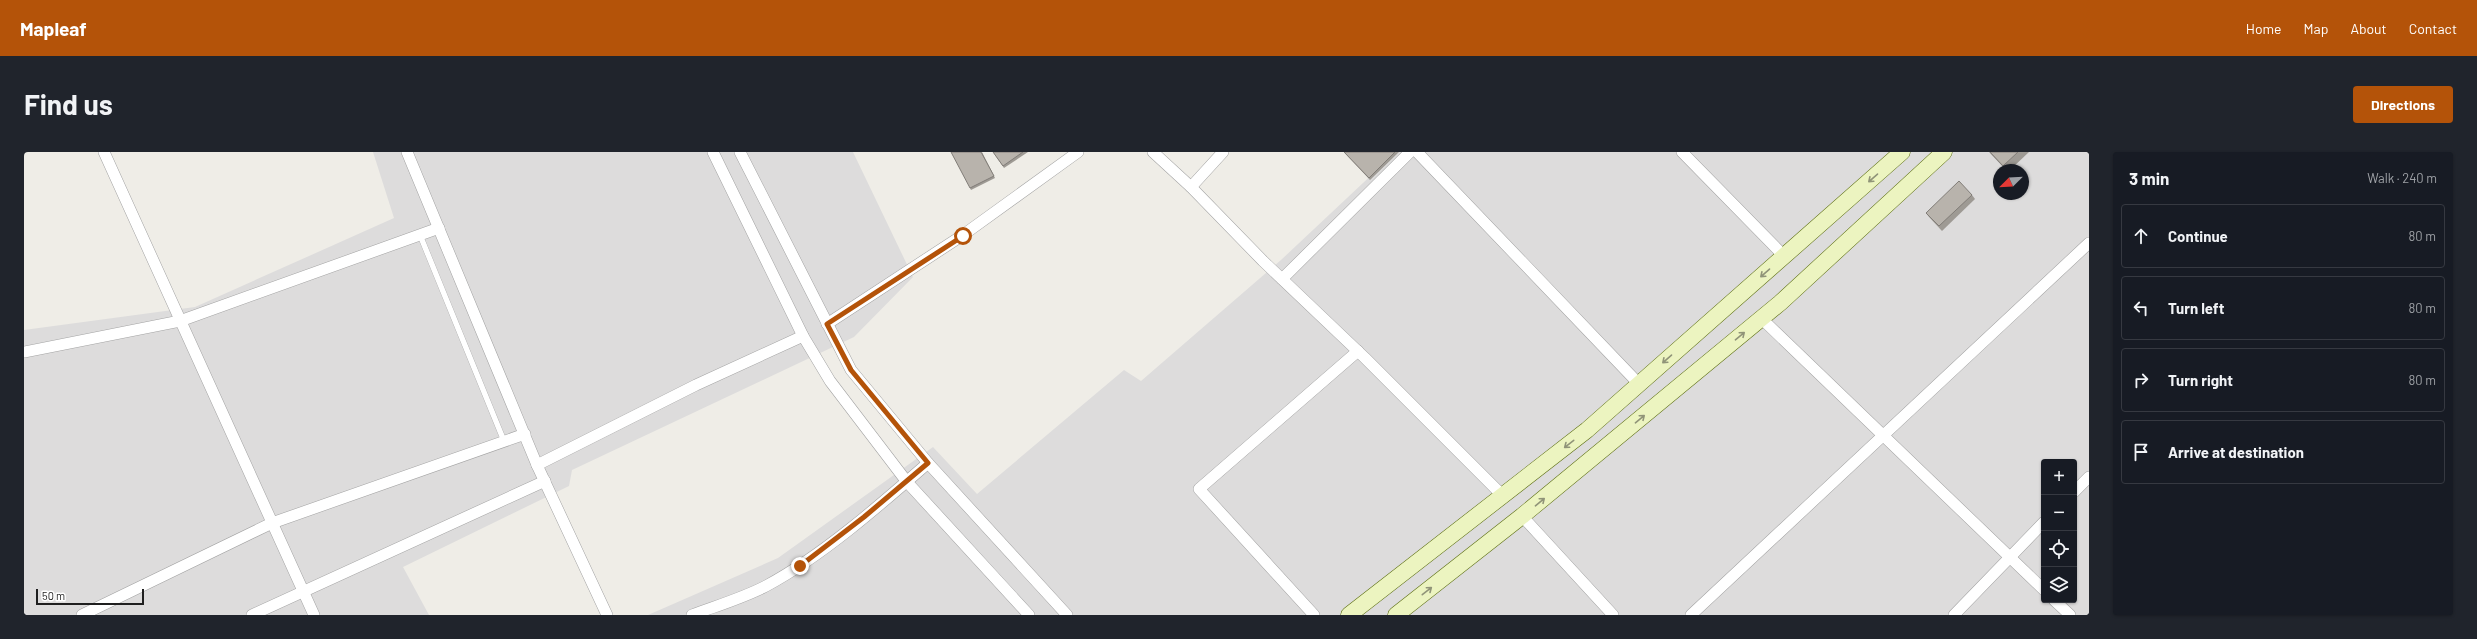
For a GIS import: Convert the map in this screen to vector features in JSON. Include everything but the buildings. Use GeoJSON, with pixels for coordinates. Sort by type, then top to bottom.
{"type":"FeatureCollection","features":[{"type":"Feature","properties":{"kind":"main road"},"geometry":{"type":"LineString","coordinates":[[1349,615],[1587,430],[1902,152]]}},
{"type":"Feature","properties":{"kind":"main road"},"geometry":{"type":"LineString","coordinates":[[1396,615],[1522,516],[1761,318],[1944,152]]}},
{"type":"Feature","properties":{"kind":"street"},"geometry":{"type":"LineString","coordinates":[[104,152],[314,615]]}},
{"type":"Feature","properties":{"kind":"street"},"geometry":{"type":"LineString","coordinates":[[407,152],[538,465],[607,615]]}},
{"type":"Feature","properties":{"kind":"street"},"geometry":{"type":"LineString","coordinates":[[713,152],[803,336],[830,381],[907,482],[1029,615]]}},
{"type":"Feature","properties":{"kind":"street"},"geometry":{"type":"LineString","coordinates":[[740,152],[851,370],[928,463],[1067,615]]}},
{"type":"Feature","properties":{"kind":"street"},"geometry":{"type":"LineString","coordinates":[[827,324],[963,236],[1078,152]]}},
{"type":"Feature","properties":{"kind":"street"},"geometry":{"type":"LineString","coordinates":[[1153,152],[1191,186],[1282,279],[1358,351],[1502,495]]}},
{"type":"Feature","properties":{"kind":"street"},"geometry":{"type":"LineString","coordinates":[[1191,186],[1223,152]]}},
{"type":"Feature","properties":{"kind":"street"},"geometry":{"type":"LineString","coordinates":[[1282,279],[1410,152]]}},
{"type":"Feature","properties":{"kind":"street"},"geometry":{"type":"LineString","coordinates":[[1417,152],[1639,384]]}},
{"type":"Feature","properties":{"kind":"street"},"geometry":{"type":"LineString","coordinates":[[1682,152],[1784,256]]}},
{"type":"Feature","properties":{"kind":"street"},"geometry":{"type":"LineString","coordinates":[[24,352],[180,321],[438,228]]}},
{"type":"Feature","properties":{"kind":"street"},"geometry":{"type":"LineString","coordinates":[[1691,615],[1882,434],[2089,242]]}},
{"type":"Feature","properties":{"kind":"street"},"geometry":{"type":"LineString","coordinates":[[1761,318],[2041,587]]}},
{"type":"Feature","properties":{"kind":"street"},"geometry":{"type":"LineString","coordinates":[[538,465],[696,386],[803,336]]}},
{"type":"Feature","properties":{"kind":"street"},"geometry":{"type":"LineString","coordinates":[[1314,615],[1199,489],[1358,351]]}},
{"type":"Feature","properties":{"kind":"street"},"geometry":{"type":"LineString","coordinates":[[82,615],[272,523],[525,434]]}},
{"type":"Feature","properties":{"kind":"street"},"geometry":{"type":"LineString","coordinates":[[692,615],[765,587],[800,566],[907,482],[928,463]]}},
{"type":"Feature","properties":{"kind":"street"},"geometry":{"type":"LineString","coordinates":[[2077,489],[2089,477]]}},
{"type":"Feature","properties":{"kind":"street"},"geometry":{"type":"LineString","coordinates":[[252,615],[545,480]]}},
{"type":"Feature","properties":{"kind":"street"},"geometry":{"type":"LineString","coordinates":[[1522,516],[1613,615]]}},
{"type":"Feature","properties":{"kind":"street"},"geometry":{"type":"LineString","coordinates":[[1954,615],[2009,556],[2041,525]]}},
{"type":"Feature","properties":{"kind":"street"},"geometry":{"type":"LineString","coordinates":[[2057,603],[2070,615]]}},
{"type":"Feature","properties":{"kind":"lane"},"geometry":{"type":"LineString","coordinates":[[420,235],[504,441]]}},
{"type":"Feature","properties":{"kind":"shaded area"},"geometry":{"type":"Polygon","coordinates":[[[373,152],[853,152],[913,277],[854,337],[572,470],[569,486],[403,567],[429,615],[24,615],[24,330],[195,307],[394,218],[373,152]]]}},
{"type":"Feature","properties":{"kind":"shaded area"},"geometry":{"type":"Polygon","coordinates":[[[1396,152],[2089,152],[2089,615],[648,615],[778,558],[933,447],[977,494],[1124,370],[1141,381],[1281,260],[1396,152]]]}},
{"type":"Feature","properties":{"kind":"route"},"geometry":{"type":"LineString","coordinates":[[800,566],[864,517],[928,463],[851,370],[827,324],[963,236]]}}]}
